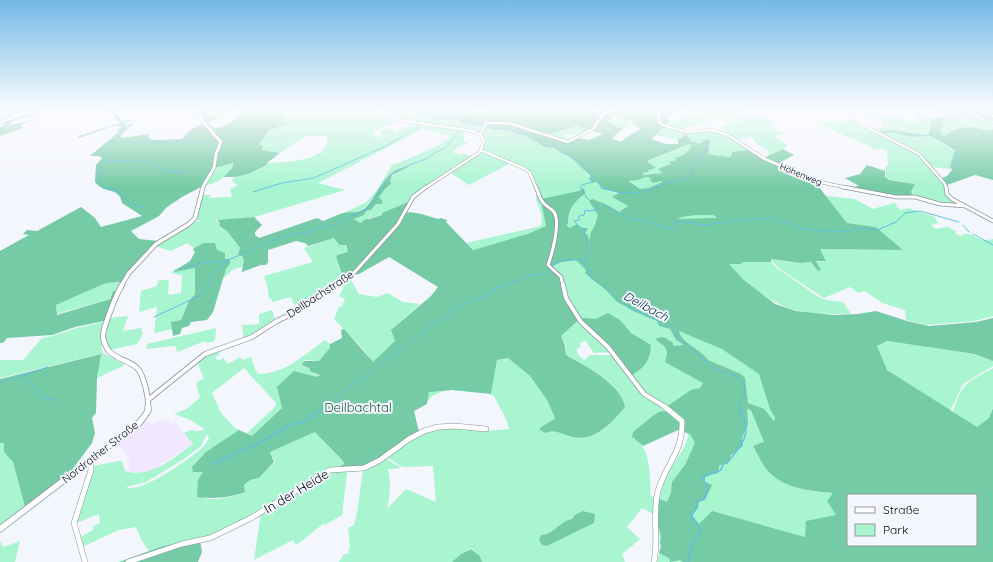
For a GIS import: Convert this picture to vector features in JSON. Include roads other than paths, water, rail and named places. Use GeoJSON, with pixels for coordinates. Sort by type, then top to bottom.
{"type":"FeatureCollection","features":[{"type":"Feature","properties":{"kind":"main road"},"geometry":{"type":"LineString","coordinates":[[150,399],[140,372],[137,368],[116,357],[108,350],[103,337],[104,329],[119,289],[129,273],[156,244],[189,224],[195,218],[202,188],[214,168],[216,154],[221,142],[215,135]]}},
{"type":"Feature","properties":{"kind":"main road","name":"Nordrather Straße"},"geometry":{"type":"LineString","coordinates":[[0,529],[140,422],[148,411],[150,399]]}},
{"type":"Feature","properties":{"kind":"street"},"geometry":{"type":"LineString","coordinates":[[481,135],[484,142],[481,150],[525,169],[530,173],[542,202],[554,212],[556,232],[554,249],[548,264],[549,268],[561,277],[566,298],[581,322],[608,347],[644,394],[671,411],[682,421],[682,438],[680,447],[663,479],[657,501],[658,546],[654,562]]}},
{"type":"Feature","properties":{"kind":"street"},"geometry":{"type":"LineString","coordinates":[[548,135],[568,142],[581,135]]}},
{"type":"Feature","properties":{"kind":"street","name":"Höhenweg"},"geometry":{"type":"LineString","coordinates":[[728,135],[763,158],[815,181],[896,197],[914,197],[940,204],[965,206]]}},
{"type":"Feature","properties":{"kind":"street"},"geometry":{"type":"LineString","coordinates":[[883,135],[915,151],[941,178],[946,186],[946,191],[949,196],[993,221]]}},
{"type":"Feature","properties":{"kind":"street","name":"Deilbachstraße"},"geometry":{"type":"LineString","coordinates":[[150,399],[205,354],[252,337],[300,310],[320,294],[352,275],[398,224],[413,197],[432,183],[477,155],[481,150]]}},
{"type":"Feature","properties":{"kind":"street","name":"In der Heide"},"geometry":{"type":"LineString","coordinates":[[128,562],[182,544],[210,538],[251,518],[267,507],[298,491],[330,470],[342,468],[354,470],[363,468],[385,457],[424,431],[459,425],[486,429]]}},
{"type":"Feature","properties":{"kind":"street"},"geometry":{"type":"LineString","coordinates":[[85,562],[74,523],[91,470],[91,464],[88,462]]}},
{"type":"Feature","properties":{"kind":"waterway"},"geometry":{"type":"LineString","coordinates":[[116,135],[106,146],[108,147],[105,162],[99,165],[99,171],[104,172],[99,179],[105,188],[118,190],[130,203],[143,208]]}},
{"type":"Feature","properties":{"kind":"waterway"},"geometry":{"type":"LineString","coordinates":[[253,192],[282,183],[314,178],[388,145],[405,135]]}},
{"type":"Feature","properties":{"kind":"waterway"},"geometry":{"type":"LineString","coordinates":[[226,262],[281,237],[286,237],[291,234],[305,233],[322,227],[335,225],[351,215],[356,215],[367,209],[392,174],[409,165],[426,159],[436,152],[446,148],[455,135]]}},
{"type":"Feature","properties":{"kind":"waterway","name":"Deilbach"},"geometry":{"type":"LineString","coordinates":[[531,135],[545,146],[555,147],[584,164],[584,167],[594,175],[590,178],[592,182],[582,185],[580,188],[586,197],[599,209],[591,211],[585,210],[584,215],[579,216],[579,220],[574,221],[581,228],[586,229],[584,233],[587,240],[587,261],[584,263],[592,271],[588,272],[591,278],[612,293],[619,302],[636,312],[639,310],[644,315],[655,319],[665,327],[670,325],[681,340],[703,360],[717,370],[736,376],[742,381],[745,388],[740,407]]}},
{"type":"Feature","properties":{"kind":"waterway"},"geometry":{"type":"LineString","coordinates":[[917,135],[930,135]]}},
{"type":"Feature","properties":{"kind":"waterway"},"geometry":{"type":"LineString","coordinates":[[932,135],[957,150],[960,155],[956,157],[958,159],[954,164],[955,171],[947,181]]}},
{"type":"Feature","properties":{"kind":"waterway"},"geometry":{"type":"LineString","coordinates":[[117,136],[124,141],[136,142],[215,142]]}},
{"type":"Feature","properties":{"kind":"waterway"},"geometry":{"type":"LineString","coordinates":[[643,192],[692,176],[691,172],[695,165],[700,164],[700,157],[706,152],[707,139]]}},
{"type":"Feature","properties":{"kind":"waterway"},"geometry":{"type":"LineString","coordinates":[[106,160],[149,162],[170,172],[186,173]]}},
{"type":"Feature","properties":{"kind":"waterway"},"geometry":{"type":"LineString","coordinates":[[593,176],[594,179],[599,182],[601,188],[621,193],[640,192]]}},
{"type":"Feature","properties":{"kind":"waterway"},"geometry":{"type":"LineString","coordinates":[[603,204],[617,211],[618,214],[624,215]]}},
{"type":"Feature","properties":{"kind":"waterway"},"geometry":{"type":"LineString","coordinates":[[628,216],[629,219],[671,228],[673,227],[673,223],[675,221],[706,225],[748,219],[775,218],[780,222],[788,222],[794,226],[805,229],[833,232],[849,231],[855,228],[877,230],[896,222],[905,213],[920,211],[959,222]]}},
{"type":"Feature","properties":{"kind":"waterway"},"geometry":{"type":"LineString","coordinates":[[963,225],[969,232]]}},
{"type":"Feature","properties":{"kind":"waterway"},"geometry":{"type":"LineString","coordinates":[[973,234],[993,245]]}},
{"type":"Feature","properties":{"kind":"waterway"},"geometry":{"type":"LineString","coordinates":[[551,266],[561,261],[586,259]]}},
{"type":"Feature","properties":{"kind":"waterway"},"geometry":{"type":"LineString","coordinates":[[179,269],[205,262],[226,262]]}},
{"type":"Feature","properties":{"kind":"waterway"},"geometry":{"type":"LineString","coordinates":[[154,317],[197,297],[211,283],[210,277],[212,274],[226,262]]}},
{"type":"Feature","properties":{"kind":"waterway"},"geometry":{"type":"LineString","coordinates":[[322,408],[419,336],[430,326],[449,315],[456,307],[478,298],[483,298],[498,287],[506,285],[512,281],[518,282],[527,276],[545,273],[549,269]]}},
{"type":"Feature","properties":{"kind":"waterway"},"geometry":{"type":"LineString","coordinates":[[20,376],[48,367]]}},
{"type":"Feature","properties":{"kind":"waterway"},"geometry":{"type":"LineString","coordinates":[[0,383],[20,376]]}},
{"type":"Feature","properties":{"kind":"waterway"},"geometry":{"type":"LineString","coordinates":[[20,376],[37,388],[41,397],[56,400]]}},
{"type":"Feature","properties":{"kind":"waterway"},"geometry":{"type":"LineString","coordinates":[[213,464],[261,442],[292,424],[304,422],[324,407]]}},
{"type":"Feature","properties":{"kind":"waterway","name":"Deilbach"},"geometry":{"type":"LineString","coordinates":[[688,562],[691,546],[701,530],[691,516],[697,507],[698,500],[704,499],[709,487],[701,478],[721,470],[723,464],[727,463],[744,439],[746,428],[740,407]]}},
{"type":"Feature","properties":{"kind":"park label","name":"Deilbachtal"},"geometry":{"type":"Point","coordinates":[358,407]}}]}
